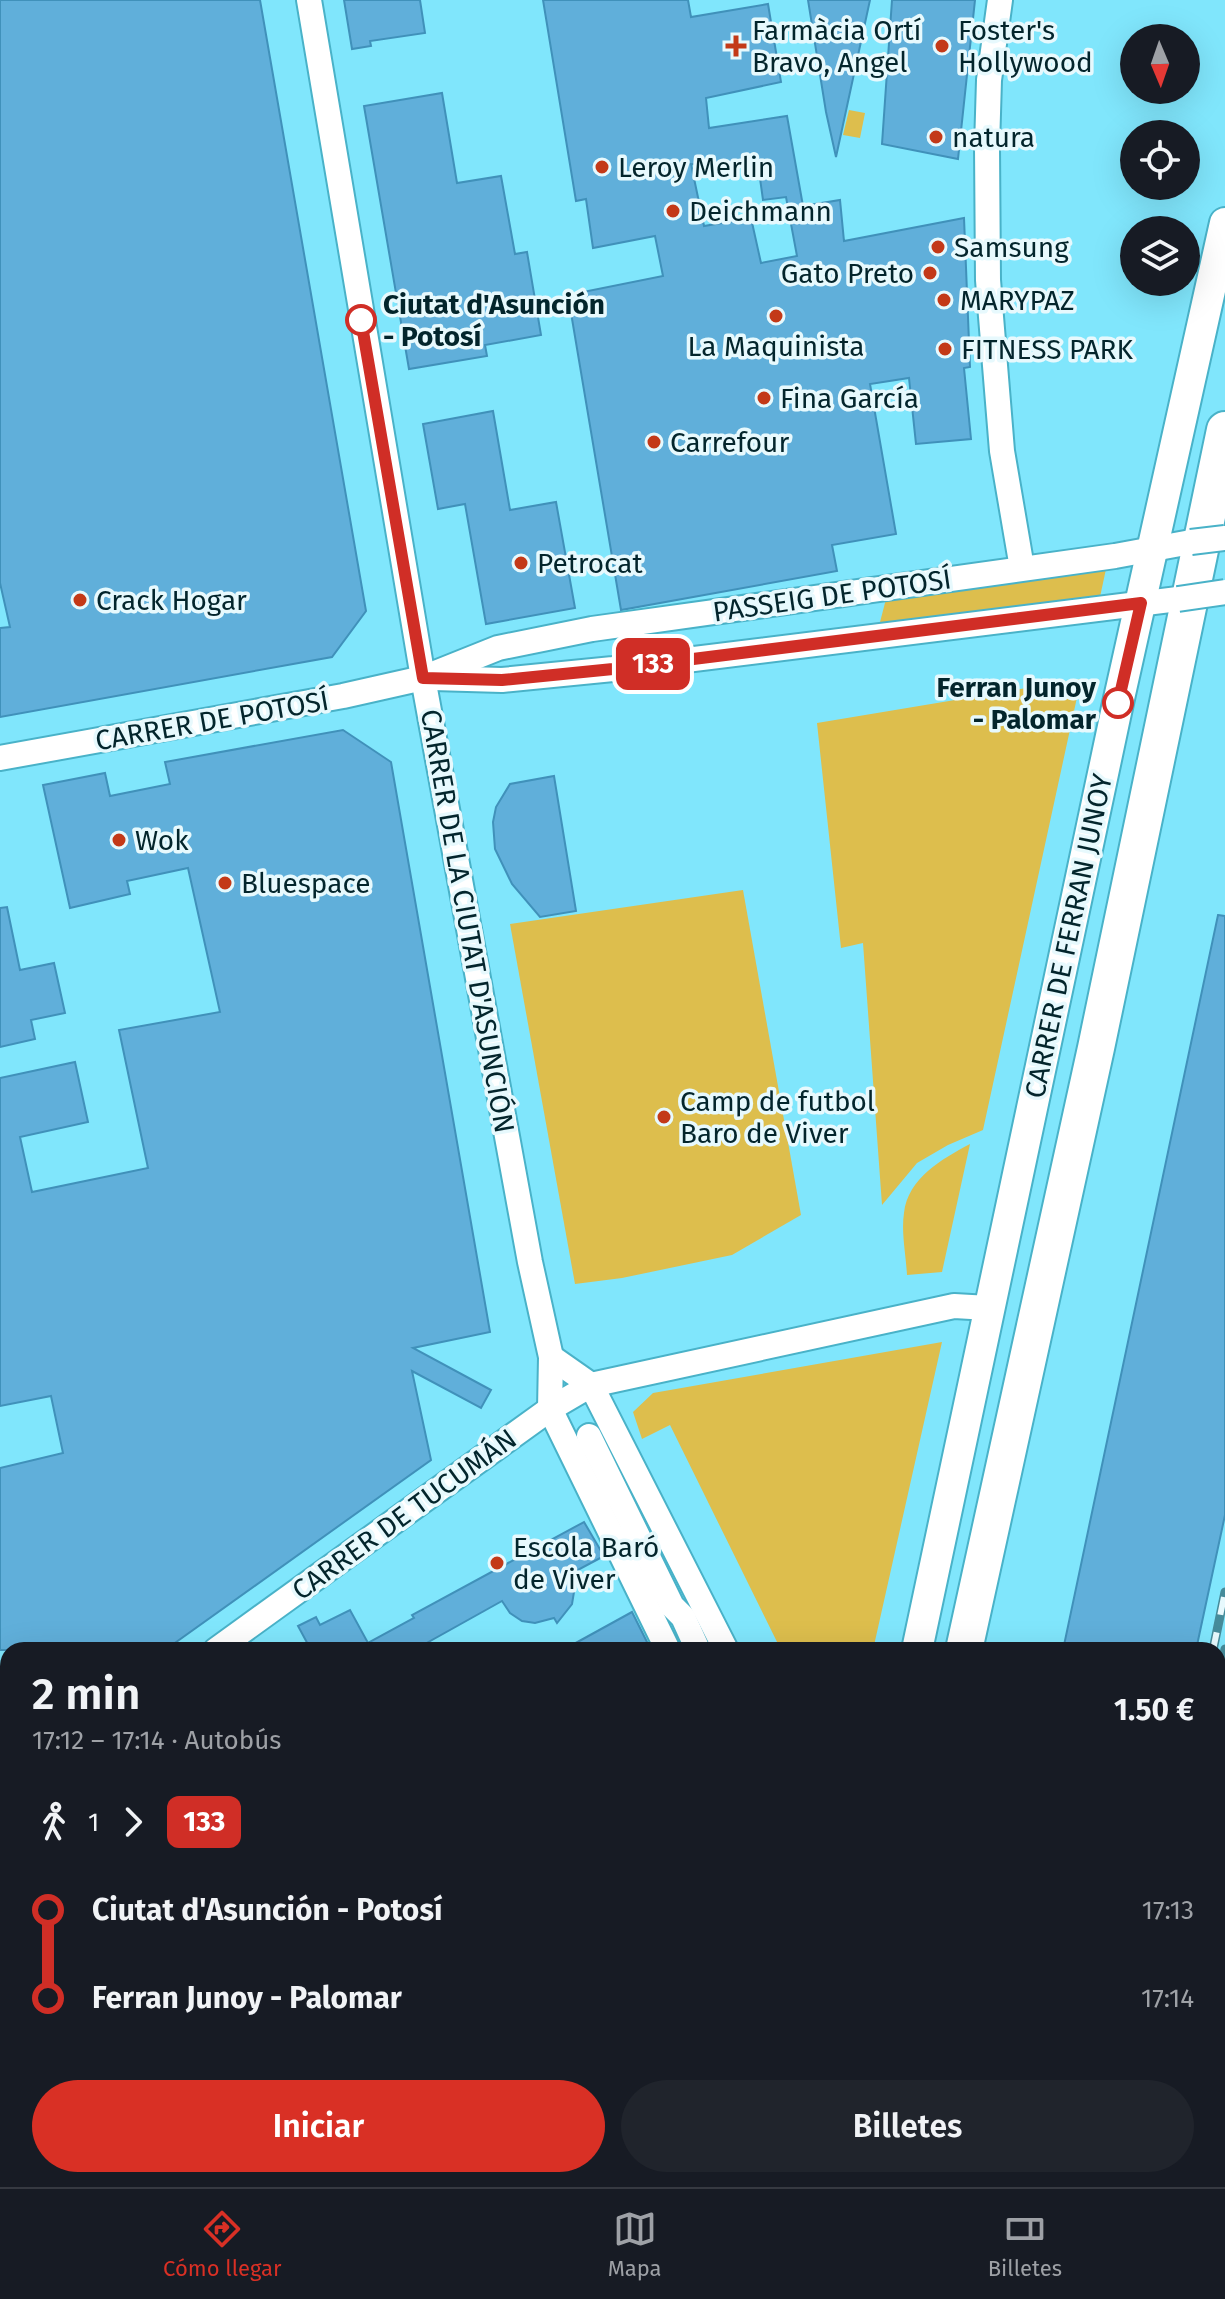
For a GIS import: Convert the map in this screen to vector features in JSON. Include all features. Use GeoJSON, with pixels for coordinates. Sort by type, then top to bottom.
{"type":"FeatureCollection","features":[{"type":"Feature","properties":{"kind":"highway"},"geometry":{"type":"LineString","coordinates":[[966,1642],[1096,1048],[1225,430]]}},
{"type":"Feature","properties":{"kind":"main road","name":"CARRER DE FERRAN JUNOY"},"geometry":{"type":"LineString","coordinates":[[919,1642],[1225,223]]}},
{"type":"Feature","properties":{"kind":"street","name":"CARRER DE LA CIUTAT D'ASUNCIÓN"},"geometry":{"type":"LineString","coordinates":[[309,0],[423,678],[532,1275],[551,1357]]}},
{"type":"Feature","properties":{"kind":"street"},"geometry":{"type":"LineString","coordinates":[[1000,0],[989,94],[988,280],[1002,451],[1022,568]]}},
{"type":"Feature","properties":{"kind":"street","name":"PASSEIG DE POTOSÍ"},"geometry":{"type":"LineString","coordinates":[[423,678],[498,648],[592,629],[1225,538]]}},
{"type":"Feature","properties":{"kind":"street","name":"PASSEIG DE POTOSÍ"},"geometry":{"type":"LineString","coordinates":[[423,678],[502,680],[613,669],[1225,592]]}},
{"type":"Feature","properties":{"kind":"street","name":"CARRER DE POTOSÍ"},"geometry":{"type":"LineString","coordinates":[[0,758],[323,700],[423,678]]}},
{"type":"Feature","properties":{"kind":"street","name":"CARRER DE TUCUMÁN"},"geometry":{"type":"LineString","coordinates":[[227,1642],[550,1409],[591,1385],[954,1306],[989,1308]]}},
{"type":"Feature","properties":{"kind":"street"},"geometry":{"type":"LineString","coordinates":[[551,1357],[591,1385],[722,1642]]}},
{"type":"Feature","properties":{"kind":"street"},"geometry":{"type":"LineString","coordinates":[[551,1357],[550,1409],[664,1642]]}},
{"type":"Feature","properties":{"kind":"street"},"geometry":{"type":"LineString","coordinates":[[589,1436],[672,1606],[683,1617],[694,1642]]}},
{"type":"Feature","properties":{"kind":"shaded area"},"geometry":{"type":"Polygon","coordinates":[[[849,110],[865,113],[860,138],[843,135],[849,110]]]}},
{"type":"Feature","properties":{"kind":"shaded area"},"geometry":{"type":"Polygon","coordinates":[[[1106,569],[1100,597],[879,626],[886,599],[1106,569]]]}},
{"type":"Feature","properties":{"kind":"shaded area"},"geometry":{"type":"Polygon","coordinates":[[[1081,679],[983,1130],[917,1163],[882,1205],[863,943],[841,948],[817,723],[1081,679]]]}},
{"type":"Feature","properties":{"kind":"shaded area","name":"Camp de futbol Baro de Viver"},"geometry":{"type":"Polygon","coordinates":[[[743,890],[801,1215],[732,1255],[622,1278],[575,1284],[510,924],[743,890]]]}},
{"type":"Feature","properties":{"kind":"shaded area"},"geometry":{"type":"Polygon","coordinates":[[[970,1144],[942,1272],[907,1275],[903,1220],[912,1190],[938,1163],[970,1144]]]}},
{"type":"Feature","properties":{"kind":"shaded area"},"geometry":{"type":"Polygon","coordinates":[[[942,1342],[875,1642],[777,1642],[670,1425],[642,1439],[633,1412],[653,1393],[942,1342]]]}},
{"type":"Feature","properties":{"kind":"building"},"geometry":{"type":"Polygon","coordinates":[[[0,0],[260,0],[366,611],[332,657],[0,717],[0,628],[10,627],[0,583],[0,0]]]}},
{"type":"Feature","properties":{"kind":"building"},"geometry":{"type":"Polygon","coordinates":[[[344,0],[420,0],[425,33],[370,41],[371,46],[352,49],[344,0]]]}},
{"type":"Feature","properties":{"kind":"building","name":"La Maquinista"},"geometry":{"type":"Polygon","coordinates":[[[543,0],[688,0],[691,17],[768,4],[781,82],[706,98],[709,128],[787,116],[803,206],[840,200],[844,241],[964,218],[970,367],[964,368],[971,439],[916,444],[909,378],[870,384],[896,534],[832,545],[837,571],[621,610],[568,295],[663,276],[655,236],[593,248],[586,199],[576,201],[543,0]],[[757,157],[707,165],[691,164],[704,226],[751,218],[761,263],[797,256],[786,197],[763,200],[757,157]]]}},
{"type":"Feature","properties":{"kind":"building"},"geometry":{"type":"Polygon","coordinates":[[[808,0],[870,0],[836,157],[826,112],[808,0]]]}},
{"type":"Feature","properties":{"kind":"building"},"geometry":{"type":"Polygon","coordinates":[[[892,0],[975,0],[958,159],[882,144],[892,0]]]}},
{"type":"Feature","properties":{"kind":"building"},"geometry":{"type":"Polygon","coordinates":[[[442,93],[457,183],[501,176],[515,254],[527,252],[541,335],[485,345],[487,356],[409,369],[364,106],[442,93]]]}},
{"type":"Feature","properties":{"kind":"building"},"geometry":{"type":"Polygon","coordinates":[[[493,411],[510,510],[556,502],[575,608],[486,624],[465,504],[438,509],[423,424],[493,411]]]}},
{"type":"Feature","properties":{"kind":"building"},"geometry":{"type":"Polygon","coordinates":[[[343,730],[391,762],[490,1332],[413,1348],[491,1390],[481,1408],[412,1371],[431,1460],[176,1642],[0,1642],[0,1468],[63,1453],[51,1396],[0,1406],[0,1078],[75,1062],[88,1122],[20,1137],[32,1192],[148,1168],[119,1030],[220,1012],[188,868],[127,881],[130,894],[70,908],[43,785],[105,773],[110,796],[170,784],[165,762],[343,730]]]}},
{"type":"Feature","properties":{"kind":"building"},"geometry":{"type":"Polygon","coordinates":[[[554,776],[576,911],[540,917],[512,884],[495,849],[493,822],[496,807],[510,784],[554,776]]]}},
{"type":"Feature","properties":{"kind":"building"},"geometry":{"type":"Polygon","coordinates":[[[7,907],[20,970],[54,963],[65,1013],[31,1020],[35,1039],[0,1047],[0,908],[7,907]]]}},
{"type":"Feature","properties":{"kind":"building"},"geometry":{"type":"Polygon","coordinates":[[[1218,915],[1225,916],[1225,1515],[1198,1642],[1065,1642],[1218,915]]]}},
{"type":"Feature","properties":{"kind":"building"},"geometry":{"type":"Polygon","coordinates":[[[584,1522],[604,1556],[572,1573],[575,1586],[572,1604],[557,1623],[554,1618],[535,1623],[522,1621],[510,1613],[502,1601],[428,1642],[370,1642],[414,1618],[412,1615],[584,1522]]]}},
{"type":"Feature","properties":{"kind":"building"},"geometry":{"type":"Polygon","coordinates":[[[350,1610],[367,1642],[307,1642],[298,1626],[316,1617],[320,1625],[350,1610]]]}},
{"type":"Feature","properties":{"kind":"building"},"geometry":{"type":"Polygon","coordinates":[[[632,1612],[647,1642],[578,1642],[632,1612]]]}},
{"type":"Feature","properties":{"kind":"railway"},"geometry":{"type":"LineString","coordinates":[[1215,1642],[1225,1592]]}},
{"type":"Feature","properties":{"kind":"bus line","name":"133"},"geometry":{"type":"LineString","coordinates":[[361,320],[423,678],[502,680],[613,669],[1141,603],[1118,703]]}},
{"type":"Feature","properties":{"kind":"place","name":"Farmàcia Ortí Bravo, Angel"},"geometry":{"type":"Point","coordinates":[736,46]}},
{"type":"Feature","properties":{"kind":"place","name":"Foster's Hollywood"},"geometry":{"type":"Point","coordinates":[942,46]}},
{"type":"Feature","properties":{"kind":"place","name":"natura"},"geometry":{"type":"Point","coordinates":[936,137]}},
{"type":"Feature","properties":{"kind":"place","name":"Leroy Merlin"},"geometry":{"type":"Point","coordinates":[602,167]}},
{"type":"Feature","properties":{"kind":"place","name":"Deichmann"},"geometry":{"type":"Point","coordinates":[673,211]}},
{"type":"Feature","properties":{"kind":"place","name":"Samsung"},"geometry":{"type":"Point","coordinates":[938,247]}},
{"type":"Feature","properties":{"kind":"place","name":"Gato Preto"},"geometry":{"type":"Point","coordinates":[930,273]}},
{"type":"Feature","properties":{"kind":"place","name":"MARYPAZ"},"geometry":{"type":"Point","coordinates":[944,300]}},
{"type":"Feature","properties":{"kind":"place","name":"La Maquinista"},"geometry":{"type":"Point","coordinates":[776,316]}},
{"type":"Feature","properties":{"kind":"place","name":"Ciutat d'Asunción - Potosí"},"geometry":{"type":"Point","coordinates":[361,320]}},
{"type":"Feature","properties":{"kind":"place","name":"FITNESS PARK"},"geometry":{"type":"Point","coordinates":[945,349]}},
{"type":"Feature","properties":{"kind":"place","name":"Fina García"},"geometry":{"type":"Point","coordinates":[764,398]}},
{"type":"Feature","properties":{"kind":"place","name":"Carrefour"},"geometry":{"type":"Point","coordinates":[654,442]}},
{"type":"Feature","properties":{"kind":"place","name":"Petrocat"},"geometry":{"type":"Point","coordinates":[521,563]}},
{"type":"Feature","properties":{"kind":"place","name":"Crack Hogar"},"geometry":{"type":"Point","coordinates":[80,600]}},
{"type":"Feature","properties":{"kind":"place","name":"Ferran Junoy - Palomar"},"geometry":{"type":"Point","coordinates":[1118,703]}},
{"type":"Feature","properties":{"kind":"place","name":"Wok"},"geometry":{"type":"Point","coordinates":[119,840]}},
{"type":"Feature","properties":{"kind":"place","name":"Bluespace"},"geometry":{"type":"Point","coordinates":[225,883]}},
{"type":"Feature","properties":{"kind":"place","name":"Camp de futbol Baro de Viver"},"geometry":{"type":"Point","coordinates":[664,1117]}},
{"type":"Feature","properties":{"kind":"place","name":"Escola Baró de Viver"},"geometry":{"type":"Point","coordinates":[497,1563]}}]}
